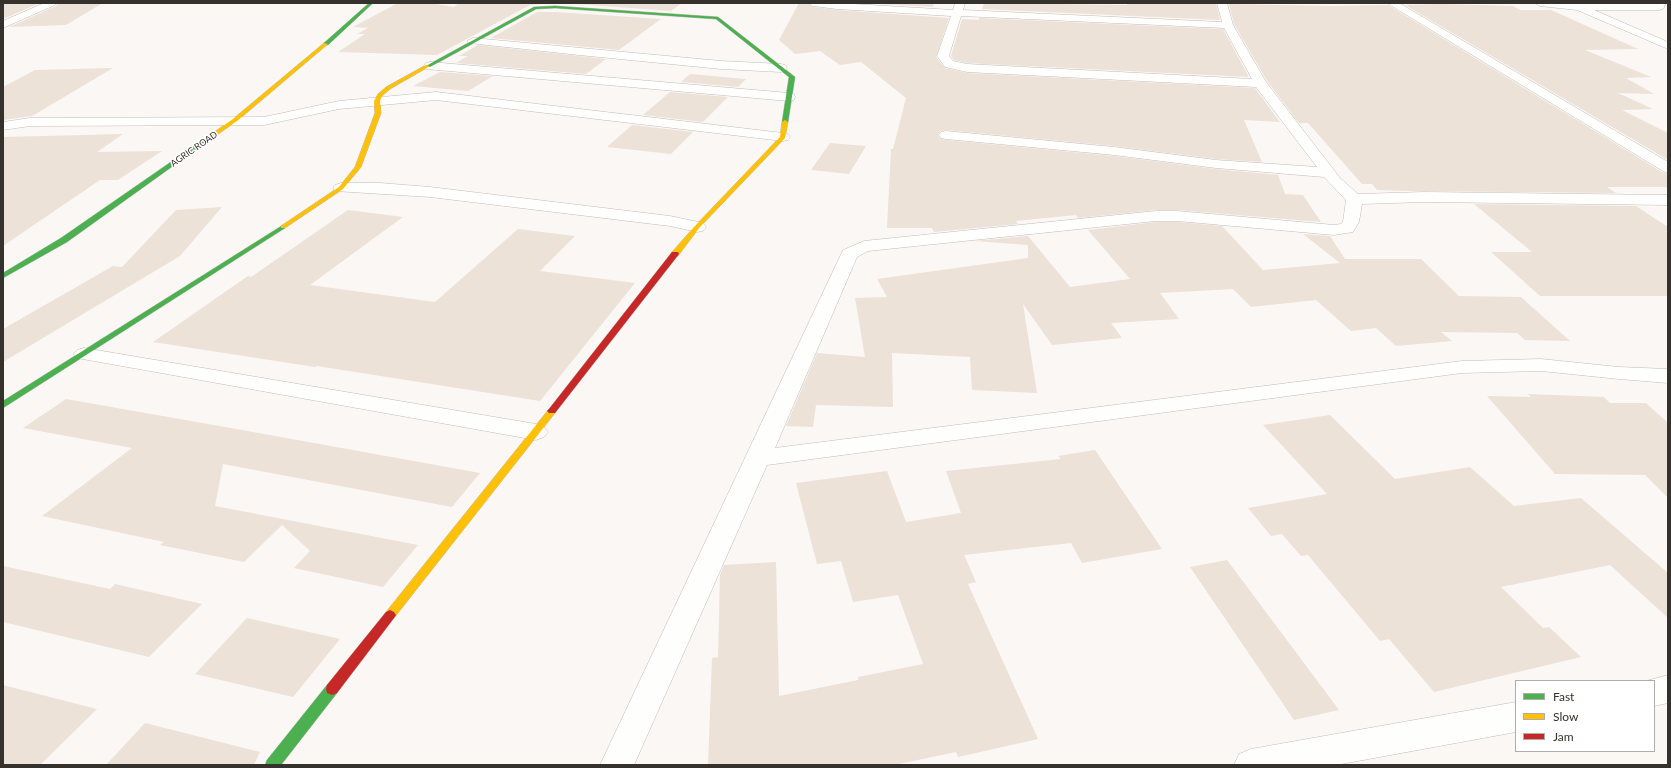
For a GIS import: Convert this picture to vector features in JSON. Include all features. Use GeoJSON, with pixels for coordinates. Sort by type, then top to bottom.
{"type":"FeatureCollection","features":[{"type":"Feature","properties":{"kind":"street"},"geometry":{"type":"LineString","coordinates":[[3,25],[52,3]]}},
{"type":"Feature","properties":{"kind":"street","name":"AGRIC ROAD"},"geometry":{"type":"LineString","coordinates":[[3,276],[64,240],[235,120],[330,40],[371,3]]}},
{"type":"Feature","properties":{"kind":"street"},"geometry":{"type":"LineString","coordinates":[[813,3],[837,6],[958,8],[1228,25]]}},
{"type":"Feature","properties":{"kind":"street"},"geometry":{"type":"LineString","coordinates":[[1222,3],[1228,25],[1260,83],[1329,173],[1354,199],[1424,197],[1668,200]]}},
{"type":"Feature","properties":{"kind":"street"},"geometry":{"type":"LineString","coordinates":[[1392,3],[1668,168]]}},
{"type":"Feature","properties":{"kind":"street"},"geometry":{"type":"LineString","coordinates":[[1540,3],[1579,7],[1659,7],[1661,3]]}},
{"type":"Feature","properties":{"kind":"street"},"geometry":{"type":"LineString","coordinates":[[3,405],[341,188],[358,167],[378,113],[377,101],[380,95],[388,88],[534,8],[555,7],[717,18],[792,77],[783,137],[697,227],[272,765]]}},
{"type":"Feature","properties":{"kind":"street"},"geometry":{"type":"LineString","coordinates":[[1579,7],[1668,46]]}},
{"type":"Feature","properties":{"kind":"street"},"geometry":{"type":"LineString","coordinates":[[958,8],[943,56],[949,64],[967,68],[1260,83]]}},
{"type":"Feature","properties":{"kind":"street"},"geometry":{"type":"LineString","coordinates":[[1652,39],[1668,39]]}},
{"type":"Feature","properties":{"kind":"street"},"geometry":{"type":"LineString","coordinates":[[473,41],[721,65],[781,68]]}},
{"type":"Feature","properties":{"kind":"street"},"geometry":{"type":"LineString","coordinates":[[430,66],[789,97]]}},
{"type":"Feature","properties":{"kind":"street"},"geometry":{"type":"LineString","coordinates":[[3,126],[30,122],[264,121],[339,105],[436,96],[783,137]]}},
{"type":"Feature","properties":{"kind":"street"},"geometry":{"type":"LineString","coordinates":[[946,135],[1114,151],[1216,164],[1329,173]]}},
{"type":"Feature","properties":{"kind":"street"},"geometry":{"type":"LineString","coordinates":[[341,188],[380,188],[430,192],[670,221],[697,227]]}},
{"type":"Feature","properties":{"kind":"street"},"geometry":{"type":"LineString","coordinates":[[617,765],[758,458],[849,254],[864,246],[1156,216],[1177,216],[1334,230],[1347,228],[1351,222],[1354,199]]}},
{"type":"Feature","properties":{"kind":"street"},"geometry":{"type":"LineString","coordinates":[[84,354],[536,432]]}},
{"type":"Feature","properties":{"kind":"street"},"geometry":{"type":"LineString","coordinates":[[758,458],[1462,367],[1541,365],[1619,373],[1668,376]]}},
{"type":"Feature","properties":{"kind":"street"},"geometry":{"type":"LineString","coordinates":[[1655,692],[1668,689]]}},
{"type":"Feature","properties":{"kind":"street"},"geometry":{"type":"LineString","coordinates":[[1251,765],[1515,717]]}},
{"type":"Feature","properties":{"kind":"building"},"geometry":{"type":"Polygon","coordinates":[[[3,3],[40,3],[3,19],[3,3]]]}},
{"type":"Feature","properties":{"kind":"building"},"geometry":{"type":"Polygon","coordinates":[[[58,3],[103,3],[66,25],[9,27],[56,6],[58,3]]]}},
{"type":"Feature","properties":{"kind":"building"},"geometry":{"type":"Polygon","coordinates":[[[398,3],[430,3],[454,7],[459,3],[549,3],[530,5],[437,55],[338,52],[365,34],[357,34],[368,28],[353,27],[398,3]]]}},
{"type":"Feature","properties":{"kind":"building"},"geometry":{"type":"Polygon","coordinates":[[[562,3],[682,3],[671,11],[562,3]]]}},
{"type":"Feature","properties":{"kind":"building"},"geometry":{"type":"Polygon","coordinates":[[[799,3],[807,3],[813,7],[837,10],[949,18],[936,57],[945,68],[967,73],[1255,88],[1280,122],[1244,120],[1262,162],[1216,159],[1114,146],[946,130],[940,131],[938,136],[941,139],[946,140],[1114,156],[1278,175],[1285,194],[1303,195],[1321,222],[1177,210],[1156,210],[1078,218],[1076,215],[1016,221],[1018,224],[934,232],[932,228],[887,228],[891,149],[893,149],[906,98],[861,62],[840,65],[820,51],[795,54],[779,40],[799,3]]]}},
{"type":"Feature","properties":{"kind":"building"},"geometry":{"type":"Polygon","coordinates":[[[862,3],[934,3],[933,7],[862,3]]]}},
{"type":"Feature","properties":{"kind":"building"},"geometry":{"type":"Polygon","coordinates":[[[984,3],[1127,5],[1127,3],[1216,4],[1220,20],[982,9],[984,3]]]}},
{"type":"Feature","properties":{"kind":"building"},"geometry":{"type":"Polygon","coordinates":[[[1229,4],[1330,6],[1388,5],[1662,172],[1668,174],[1668,187],[1607,187],[1616,193],[1411,191],[1377,190],[1372,184],[1362,184],[1308,123],[1299,123],[1267,81],[1234,24],[1229,4]]]}},
{"type":"Feature","properties":{"kind":"building"},"geometry":{"type":"Polygon","coordinates":[[[1440,4],[1513,6],[1520,10],[1551,10],[1638,49],[1585,50],[1651,77],[1626,78],[1654,94],[1618,93],[1653,109],[1622,110],[1668,133],[1668,160],[1405,5],[1440,4]]]}},
{"type":"Feature","properties":{"kind":"building"},"geometry":{"type":"Polygon","coordinates":[[[537,12],[661,19],[619,50],[491,38],[537,12]]]}},
{"type":"Feature","properties":{"kind":"building"},"geometry":{"type":"Polygon","coordinates":[[[979,18],[1223,29],[1249,77],[967,63],[954,60],[951,56],[962,19],[979,20],[979,18]]]}},
{"type":"Feature","properties":{"kind":"building"},"geometry":{"type":"Polygon","coordinates":[[[478,45],[606,59],[586,74],[456,63],[468,56],[459,56],[478,45]]]}},
{"type":"Feature","properties":{"kind":"building"},"geometry":{"type":"Polygon","coordinates":[[[113,68],[32,116],[3,120],[3,87],[35,70],[113,68]]]}},
{"type":"Feature","properties":{"kind":"building"},"geometry":{"type":"Polygon","coordinates":[[[440,72],[493,76],[468,91],[413,86],[440,72]]]}},
{"type":"Feature","properties":{"kind":"building"},"geometry":{"type":"Polygon","coordinates":[[[690,74],[746,79],[738,87],[681,82],[690,74]]]}},
{"type":"Feature","properties":{"kind":"building"},"geometry":{"type":"Polygon","coordinates":[[[670,92],[728,97],[703,122],[643,115],[670,92]]]}},
{"type":"Feature","properties":{"kind":"building"},"geometry":{"type":"Polygon","coordinates":[[[632,125],[693,132],[671,154],[607,147],[632,125]]]}},
{"type":"Feature","properties":{"kind":"building"},"geometry":{"type":"Polygon","coordinates":[[[123,134],[97,152],[162,151],[118,180],[100,180],[3,246],[3,137],[123,134]]]}},
{"type":"Feature","properties":{"kind":"building"},"geometry":{"type":"Polygon","coordinates":[[[830,143],[866,146],[849,174],[811,170],[830,143]]]}},
{"type":"Feature","properties":{"kind":"building"},"geometry":{"type":"Polygon","coordinates":[[[1474,204],[1636,206],[1668,227],[1668,296],[1540,296],[1491,252],[1532,252],[1474,204]]]}},
{"type":"Feature","properties":{"kind":"building"},"geometry":{"type":"Polygon","coordinates":[[[222,207],[180,256],[3,362],[3,329],[113,266],[122,267],[176,210],[222,207]]]}},
{"type":"Feature","properties":{"kind":"building"},"geometry":{"type":"Polygon","coordinates":[[[348,210],[403,217],[310,285],[435,302],[518,229],[575,236],[540,271],[635,283],[540,401],[153,342],[248,276],[251,277],[348,210]]]}},
{"type":"Feature","properties":{"kind":"building"},"geometry":{"type":"Polygon","coordinates":[[[1156,222],[1177,222],[1222,226],[1263,270],[1340,263],[1303,234],[1330,236],[1345,259],[1421,259],[1459,296],[1521,297],[1570,341],[1525,340],[1517,333],[1441,332],[1452,341],[1396,346],[1376,328],[1351,331],[1316,300],[1251,307],[1233,289],[1160,293],[1179,319],[1111,323],[1122,338],[1052,345],[1023,304],[1037,393],[972,390],[970,357],[892,353],[893,407],[816,405],[813,427],[786,426],[817,353],[865,357],[855,298],[887,297],[877,279],[1028,258],[1028,245],[974,241],[1028,236],[1070,287],[1130,279],[1088,230],[1156,222]]]}},
{"type":"Feature","properties":{"kind":"building"},"geometry":{"type":"Polygon","coordinates":[[[1528,394],[1604,397],[1610,403],[1646,403],[1668,423],[1668,498],[1645,475],[1555,474],[1487,396],[1531,397],[1528,394]]]}},
{"type":"Feature","properties":{"kind":"building"},"geometry":{"type":"Polygon","coordinates":[[[66,399],[480,473],[452,507],[223,464],[215,506],[418,545],[383,587],[294,568],[310,551],[282,525],[244,562],[160,545],[164,542],[42,516],[132,448],[23,428],[66,399]]]}},
{"type":"Feature","properties":{"kind":"building"},"geometry":{"type":"Polygon","coordinates":[[[1330,415],[1395,479],[1470,467],[1514,506],[1581,498],[1668,573],[1668,618],[1610,565],[1501,587],[1543,628],[1549,627],[1581,657],[1434,692],[1389,639],[1380,641],[1308,555],[1301,556],[1282,534],[1271,536],[1248,508],[1327,494],[1263,425],[1330,415]]]}},
{"type":"Feature","properties":{"kind":"building"},"geometry":{"type":"Polygon","coordinates":[[[1095,450],[1162,549],[1082,563],[1071,543],[964,555],[976,582],[968,584],[1038,739],[958,757],[956,752],[894,765],[708,765],[712,658],[718,657],[720,575],[724,565],[776,562],[779,696],[858,680],[858,677],[923,664],[898,595],[853,602],[841,561],[817,564],[796,483],[887,471],[906,522],[961,513],[946,471],[1061,459],[1058,456],[1095,450]]]}},
{"type":"Feature","properties":{"kind":"building"},"geometry":{"type":"Polygon","coordinates":[[[1227,560],[1339,710],[1294,720],[1190,567],[1227,560]]]}},
{"type":"Feature","properties":{"kind":"building"},"geometry":{"type":"Polygon","coordinates":[[[3,566],[110,589],[115,584],[202,604],[149,657],[3,622],[3,566]]]}},
{"type":"Feature","properties":{"kind":"building"},"geometry":{"type":"Polygon","coordinates":[[[247,618],[340,639],[293,697],[195,674],[247,618]]]}},
{"type":"Feature","properties":{"kind":"building"},"geometry":{"type":"Polygon","coordinates":[[[3,685],[97,709],[40,765],[3,765],[3,685]]]}},
{"type":"Feature","properties":{"kind":"building"},"geometry":{"type":"Polygon","coordinates":[[[145,723],[260,752],[254,765],[106,765],[145,723]]]}},
{"type":"Feature","properties":{"kind":"traffic: fast"},"geometry":{"type":"LineString","coordinates":[[326,44],[371,3]]}},
{"type":"Feature","properties":{"kind":"traffic: fast"},"geometry":{"type":"LineString","coordinates":[[428,66],[535,8],[555,7],[717,18],[792,77],[785,122]]}},
{"type":"Feature","properties":{"kind":"traffic: fast"},"geometry":{"type":"LineString","coordinates":[[3,276],[64,240],[209,138]]}},
{"type":"Feature","properties":{"kind":"traffic: fast"},"geometry":{"type":"LineString","coordinates":[[3,405],[283,227]]}},
{"type":"Feature","properties":{"kind":"traffic: fast"},"geometry":{"type":"LineString","coordinates":[[272,765],[332,689]]}},
{"type":"Feature","properties":{"kind":"traffic: slow"},"geometry":{"type":"LineString","coordinates":[[209,138],[235,120],[326,44]]}},
{"type":"Feature","properties":{"kind":"traffic: slow"},"geometry":{"type":"LineString","coordinates":[[283,227],[341,188],[358,167],[378,113],[377,101],[380,95],[388,88],[428,66]]}},
{"type":"Feature","properties":{"kind":"traffic: slow"},"geometry":{"type":"LineString","coordinates":[[675,254],[697,227],[783,137],[785,122]]}},
{"type":"Feature","properties":{"kind":"traffic: slow"},"geometry":{"type":"LineString","coordinates":[[390,615],[552,411]]}},
{"type":"Feature","properties":{"kind":"traffic: jam"},"geometry":{"type":"LineString","coordinates":[[552,411],[675,254]]}},
{"type":"Feature","properties":{"kind":"traffic: jam"},"geometry":{"type":"LineString","coordinates":[[332,689],[390,615]]}}]}
